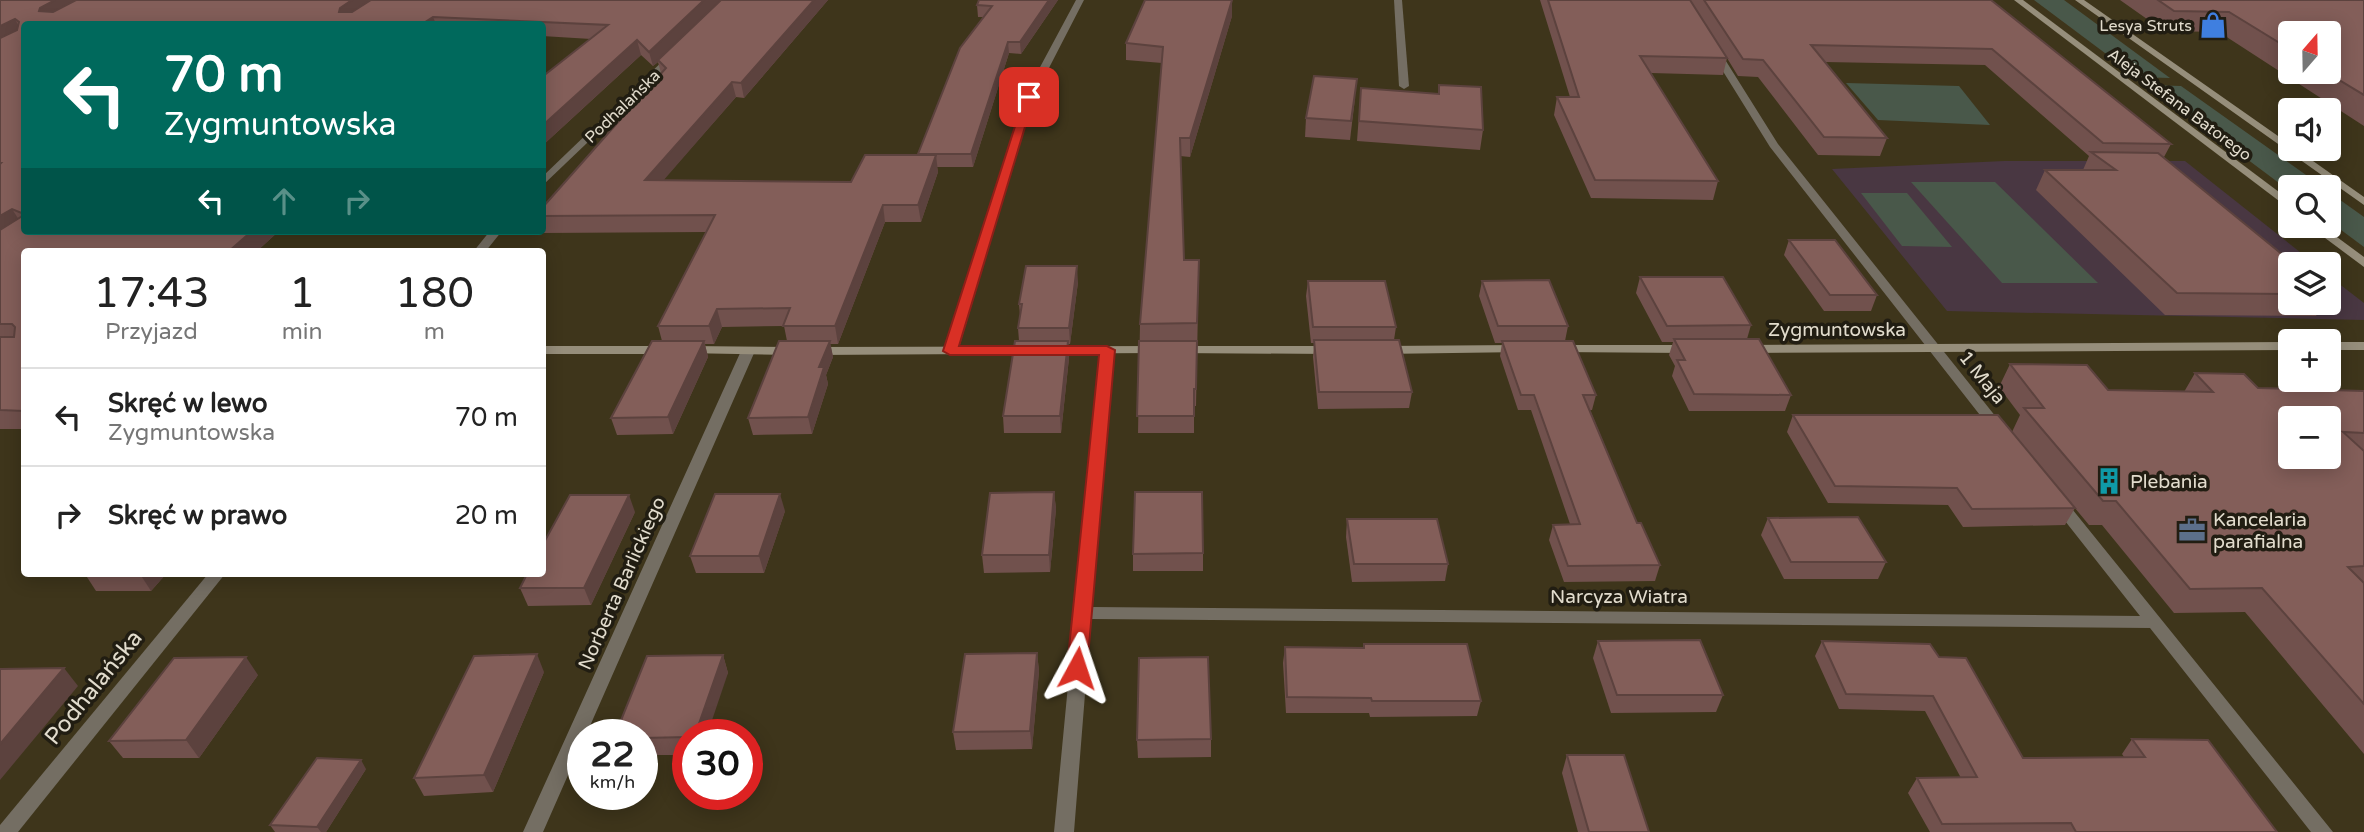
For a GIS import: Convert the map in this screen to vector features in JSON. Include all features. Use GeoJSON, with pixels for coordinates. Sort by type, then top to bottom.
{"type":"FeatureCollection","features":[{"type":"Feature","properties":{"kind":"main road","name":"Aleja Stefana Batorego"},"geometry":{"type":"LineString","coordinates":[[2018,0],[2278,197]]}},
{"type":"Feature","properties":{"kind":"main road","name":"Aleja Stefana Batorego"},"geometry":{"type":"LineString","coordinates":[[2079,0],[2364,202]]}},
{"type":"Feature","properties":{"kind":"main road"},"geometry":{"type":"LineString","coordinates":[[2331,238],[2364,263]]}},
{"type":"Feature","properties":{"kind":"main road"},"geometry":{"type":"LineString","coordinates":[[2341,346],[2364,345]]}},
{"type":"Feature","properties":{"kind":"main road","name":"Zygmuntowska"},"geometry":{"type":"LineString","coordinates":[[1737,349],[2278,346]]}},
{"type":"Feature","properties":{"kind":"main road"},"geometry":{"type":"LineString","coordinates":[[546,349],[1345,350]]}},
{"type":"Feature","properties":{"kind":"main road"},"geometry":{"type":"LineString","coordinates":[[1373,350],[1695,349]]}},
{"type":"Feature","properties":{"kind":"street"},"geometry":{"type":"LineString","coordinates":[[950,351],[1029,97],[1080,0]]}},
{"type":"Feature","properties":{"kind":"street"},"geometry":{"type":"LineString","coordinates":[[1398,0],[1404,86]]}},
{"type":"Feature","properties":{"kind":"street","name":"1 Maja"},"geometry":{"type":"LineString","coordinates":[[1711,44],[1774,145],[2006,438]]}},
{"type":"Feature","properties":{"kind":"street","name":"Podhalańska"},"geometry":{"type":"LineString","coordinates":[[546,179],[681,48]]}},
{"type":"Feature","properties":{"kind":"street"},"geometry":{"type":"LineString","coordinates":[[1064,832],[1107,350]]}},
{"type":"Feature","properties":{"kind":"street","name":"Norberta Barlickiego"},"geometry":{"type":"LineString","coordinates":[[533,832],[748,351]]}},
{"type":"Feature","properties":{"kind":"street"},"geometry":{"type":"LineString","coordinates":[[2050,492],[2322,832]]}},
{"type":"Feature","properties":{"kind":"street","name":"Podhalańska"},"geometry":{"type":"LineString","coordinates":[[6,832],[215,577]]}},
{"type":"Feature","properties":{"kind":"street","name":"Narcyza Wiatra"},"geometry":{"type":"LineString","coordinates":[[1082,613],[2156,622]]}},
{"type":"Feature","properties":{"kind":"shaded area"},"geometry":{"type":"Polygon","coordinates":[[[2004,161],[2185,161],[2278,235],[2278,238],[2282,238],[2300,252],[2278,252],[2278,315],[2341,315],[2341,285],[2364,303],[2364,320],[1947,311],[1832,169],[2004,161]]]}},
{"type":"Feature","properties":{"kind":"green space"},"geometry":{"type":"Polygon","coordinates":[[[2034,0],[2064,0],[2170,78],[2137,77],[2034,0]]]}},
{"type":"Feature","properties":{"kind":"green space"},"geometry":{"type":"Polygon","coordinates":[[[1846,83],[1959,86],[1990,125],[1878,120],[1846,83]]]}},
{"type":"Feature","properties":{"kind":"green space"},"geometry":{"type":"Polygon","coordinates":[[[2148,85],[2181,86],[2278,155],[2278,161],[2286,161],[2306,175],[2278,175],[2278,182],[2148,85]]]}},
{"type":"Feature","properties":{"kind":"green space"},"geometry":{"type":"Polygon","coordinates":[[[1911,182],[1995,182],[2098,283],[2002,283],[1911,182]]]}},
{"type":"Feature","properties":{"kind":"green space"},"geometry":{"type":"Polygon","coordinates":[[[1861,193],[1907,193],[1952,247],[1902,246],[1861,193]]]}},
{"type":"Feature","properties":{"kind":"green space"},"geometry":{"type":"Polygon","coordinates":[[[2341,201],[2364,217],[2364,247],[2341,230],[2341,201]]]}},
{"type":"Feature","properties":{"kind":"building"},"geometry":{"type":"Polygon","coordinates":[[[0,0],[55,0],[39,11],[53,12],[76,0],[352,0],[340,8],[339,12],[352,12],[371,0],[704,0],[649,52],[637,40],[546,122],[546,74],[608,25],[433,17],[427,21],[21,21],[21,213],[12,209],[0,216],[0,38],[17,30],[19,22],[15,19],[0,26],[0,0]]]}},
{"type":"Feature","properties":{"kind":"building"},"geometry":{"type":"Polygon","coordinates":[[[721,0],[814,0],[741,83],[732,82],[645,180],[851,182],[865,155],[936,155],[918,205],[883,205],[835,326],[783,326],[790,308],[717,309],[709,326],[658,326],[715,215],[546,216],[546,203],[666,68],[658,60],[721,0]]]}},
{"type":"Feature","properties":{"kind":"building"},"geometry":{"type":"Polygon","coordinates":[[[979,0],[1049,0],[1020,42],[1008,42],[971,154],[918,154],[960,48],[992,6],[977,5],[979,0]]]}},
{"type":"Feature","properties":{"kind":"building"},"geometry":{"type":"Polygon","coordinates":[[[1145,0],[1232,0],[1190,138],[1180,138],[1184,260],[1199,260],[1197,323],[1140,324],[1163,47],[1126,43],[1145,0]]]}},
{"type":"Feature","properties":{"kind":"building"},"geometry":{"type":"Polygon","coordinates":[[[1548,0],[1690,0],[1727,58],[1640,56],[1718,181],[1595,180],[1557,97],[1579,97],[1548,0]]]}},
{"type":"Feature","properties":{"kind":"building"},"geometry":{"type":"Polygon","coordinates":[[[1704,0],[1991,0],[2171,144],[2103,143],[1992,49],[1811,45],[1887,138],[1824,137],[1763,60],[1743,59],[1704,0]]]}},
{"type":"Feature","properties":{"kind":"building"},"geometry":{"type":"Polygon","coordinates":[[[2158,0],[2364,0],[2364,95],[2342,82],[2342,21],[2278,21],[2278,42],[2229,12],[2174,11],[2158,0]]]}},
{"type":"Feature","properties":{"kind":"building"},"geometry":{"type":"Polygon","coordinates":[[[1314,76],[1357,79],[1351,121],[1306,118],[1314,76]]]}},
{"type":"Feature","properties":{"kind":"building"},"geometry":{"type":"Polygon","coordinates":[[[1439,85],[1481,87],[1483,130],[1359,121],[1361,88],[1439,94],[1439,85]]]}},
{"type":"Feature","properties":{"kind":"building"},"geometry":{"type":"Polygon","coordinates":[[[2091,152],[2158,153],[2279,252],[2278,294],[2177,293],[2045,170],[2116,170],[2091,152]]]}},
{"type":"Feature","properties":{"kind":"building"},"geometry":{"type":"Polygon","coordinates":[[[21,217],[21,235],[247,235],[233,248],[21,248],[21,411],[0,410],[0,337],[14,337],[15,327],[12,324],[0,324],[0,230],[21,217]]]}},
{"type":"Feature","properties":{"kind":"building"},"geometry":{"type":"Polygon","coordinates":[[[1789,240],[1835,240],[1877,295],[1830,295],[1789,240]]]}},
{"type":"Feature","properties":{"kind":"building"},"geometry":{"type":"Polygon","coordinates":[[[1026,266],[1077,266],[1069,328],[1018,328],[1026,266]]]}},
{"type":"Feature","properties":{"kind":"building"},"geometry":{"type":"Polygon","coordinates":[[[1640,277],[1723,277],[1751,325],[1667,326],[1640,277]]]}},
{"type":"Feature","properties":{"kind":"building"},"geometry":{"type":"Polygon","coordinates":[[[1549,280],[1568,326],[1498,326],[1482,281],[1549,280]]]}},
{"type":"Feature","properties":{"kind":"building"},"geometry":{"type":"Polygon","coordinates":[[[1308,281],[1385,281],[1396,327],[1313,327],[1308,281]]]}},
{"type":"Feature","properties":{"kind":"building"},"geometry":{"type":"Polygon","coordinates":[[[1674,339],[1759,339],[1791,395],[1694,394],[1677,360],[1685,360],[1674,339]]]}},
{"type":"Feature","properties":{"kind":"building"},"geometry":{"type":"Polygon","coordinates":[[[1314,340],[1399,340],[1412,392],[1319,392],[1314,340]]]}},
{"type":"Feature","properties":{"kind":"building"},"geometry":{"type":"Polygon","coordinates":[[[652,341],[704,341],[668,417],[611,418],[652,341]]]}},
{"type":"Feature","properties":{"kind":"building"},"geometry":{"type":"Polygon","coordinates":[[[779,341],[830,341],[819,367],[824,367],[808,417],[748,418],[779,341]]]}},
{"type":"Feature","properties":{"kind":"building"},"geometry":{"type":"Polygon","coordinates":[[[1015,341],[1068,341],[1060,416],[1003,416],[1015,341]]]}},
{"type":"Feature","properties":{"kind":"building"},"geometry":{"type":"Polygon","coordinates":[[[1139,341],[1197,341],[1194,416],[1137,416],[1139,341]]]}},
{"type":"Feature","properties":{"kind":"building"},"geometry":{"type":"Polygon","coordinates":[[[1502,341],[1573,341],[1596,395],[1583,395],[1637,523],[1641,523],[1660,565],[1568,566],[1553,525],[1580,524],[1534,395],[1521,395],[1502,341]]]}},
{"type":"Feature","properties":{"kind":"building"},"geometry":{"type":"Polygon","coordinates":[[[2010,364],[2087,365],[2108,390],[2213,392],[2195,373],[2244,374],[2258,388],[2278,389],[2278,392],[2364,391],[2364,433],[2343,432],[2364,451],[2364,566],[2348,567],[2364,583],[2364,704],[2262,588],[2190,589],[2116,501],[2103,501],[2024,408],[2044,408],[2010,364]]]}},
{"type":"Feature","properties":{"kind":"building"},"geometry":{"type":"Polygon","coordinates":[[[1793,415],[1998,415],[2075,508],[1972,509],[1957,488],[1835,486],[1793,415]]]}},
{"type":"Feature","properties":{"kind":"building"},"geometry":{"type":"Polygon","coordinates":[[[1054,492],[1049,555],[982,555],[990,493],[1054,492]]]}},
{"type":"Feature","properties":{"kind":"building"},"geometry":{"type":"Polygon","coordinates":[[[1135,492],[1202,492],[1203,553],[1133,554],[1135,492]]]}},
{"type":"Feature","properties":{"kind":"building"},"geometry":{"type":"Polygon","coordinates":[[[715,494],[780,494],[759,556],[690,556],[715,494]]]}},
{"type":"Feature","properties":{"kind":"building"},"geometry":{"type":"Polygon","coordinates":[[[570,495],[629,495],[584,588],[520,588],[526,577],[546,577],[546,539],[570,495]]]}},
{"type":"Feature","properties":{"kind":"building"},"geometry":{"type":"Polygon","coordinates":[[[1858,517],[1886,562],[1791,562],[1768,518],[1858,517]]]}},
{"type":"Feature","properties":{"kind":"building"},"geometry":{"type":"Polygon","coordinates":[[[1347,519],[1437,519],[1448,564],[1354,564],[1347,519]]]}},
{"type":"Feature","properties":{"kind":"building"},"geometry":{"type":"Polygon","coordinates":[[[1700,640],[1723,695],[1617,695],[1598,641],[1700,640]]]}},
{"type":"Feature","properties":{"kind":"building"},"geometry":{"type":"Polygon","coordinates":[[[1822,641],[1930,644],[1939,657],[1966,658],[2023,758],[2145,757],[2132,739],[2208,740],[2277,832],[2076,832],[2071,823],[1942,824],[1917,778],[1977,777],[1933,696],[1846,694],[1822,641]]]}},
{"type":"Feature","properties":{"kind":"building"},"geometry":{"type":"Polygon","coordinates":[[[1364,644],[1467,644],[1481,701],[1372,701],[1371,698],[1287,697],[1285,647],[1364,648],[1364,644]]]}},
{"type":"Feature","properties":{"kind":"building"},"geometry":{"type":"Polygon","coordinates":[[[1037,653],[1030,731],[953,732],[965,654],[1037,653]]]}},
{"type":"Feature","properties":{"kind":"building"},"geometry":{"type":"Polygon","coordinates":[[[537,654],[484,775],[414,778],[474,656],[537,654]]]}},
{"type":"Feature","properties":{"kind":"building"},"geometry":{"type":"Polygon","coordinates":[[[723,655],[701,719],[672,719],[672,737],[658,738],[658,719],[621,719],[647,656],[723,655]]]}},
{"type":"Feature","properties":{"kind":"building"},"geometry":{"type":"Polygon","coordinates":[[[246,657],[186,740],[109,741],[174,658],[246,657]]]}},
{"type":"Feature","properties":{"kind":"building"},"geometry":{"type":"Polygon","coordinates":[[[1208,657],[1211,739],[1137,740],[1139,658],[1208,657]]]}},
{"type":"Feature","properties":{"kind":"building"},"geometry":{"type":"Polygon","coordinates":[[[64,668],[0,744],[0,669],[64,668]]]}},
{"type":"Feature","properties":{"kind":"building"},"geometry":{"type":"Polygon","coordinates":[[[1567,755],[1624,755],[1649,832],[1589,832],[1567,755]]]}},
{"type":"Feature","properties":{"kind":"building"},"geometry":{"type":"Polygon","coordinates":[[[317,758],[361,760],[317,827],[270,825],[317,758]]]}},
{"type":"Feature","properties":{"kind":"place","name":"Lesya Struts"},"geometry":{"type":"Point","coordinates":[2213,25]}},
{"type":"Feature","properties":{"kind":"place","name":"Plebania"},"geometry":{"type":"Point","coordinates":[2109,481]}},
{"type":"Feature","properties":{"kind":"place","name":"Kancelaria parafialna"},"geometry":{"type":"Point","coordinates":[2192,530]}},
{"type":"Feature","properties":{"kind":"route"},"geometry":{"type":"LineString","coordinates":[[1029,97],[950,351],[1107,350],[1077,668]]}}]}
